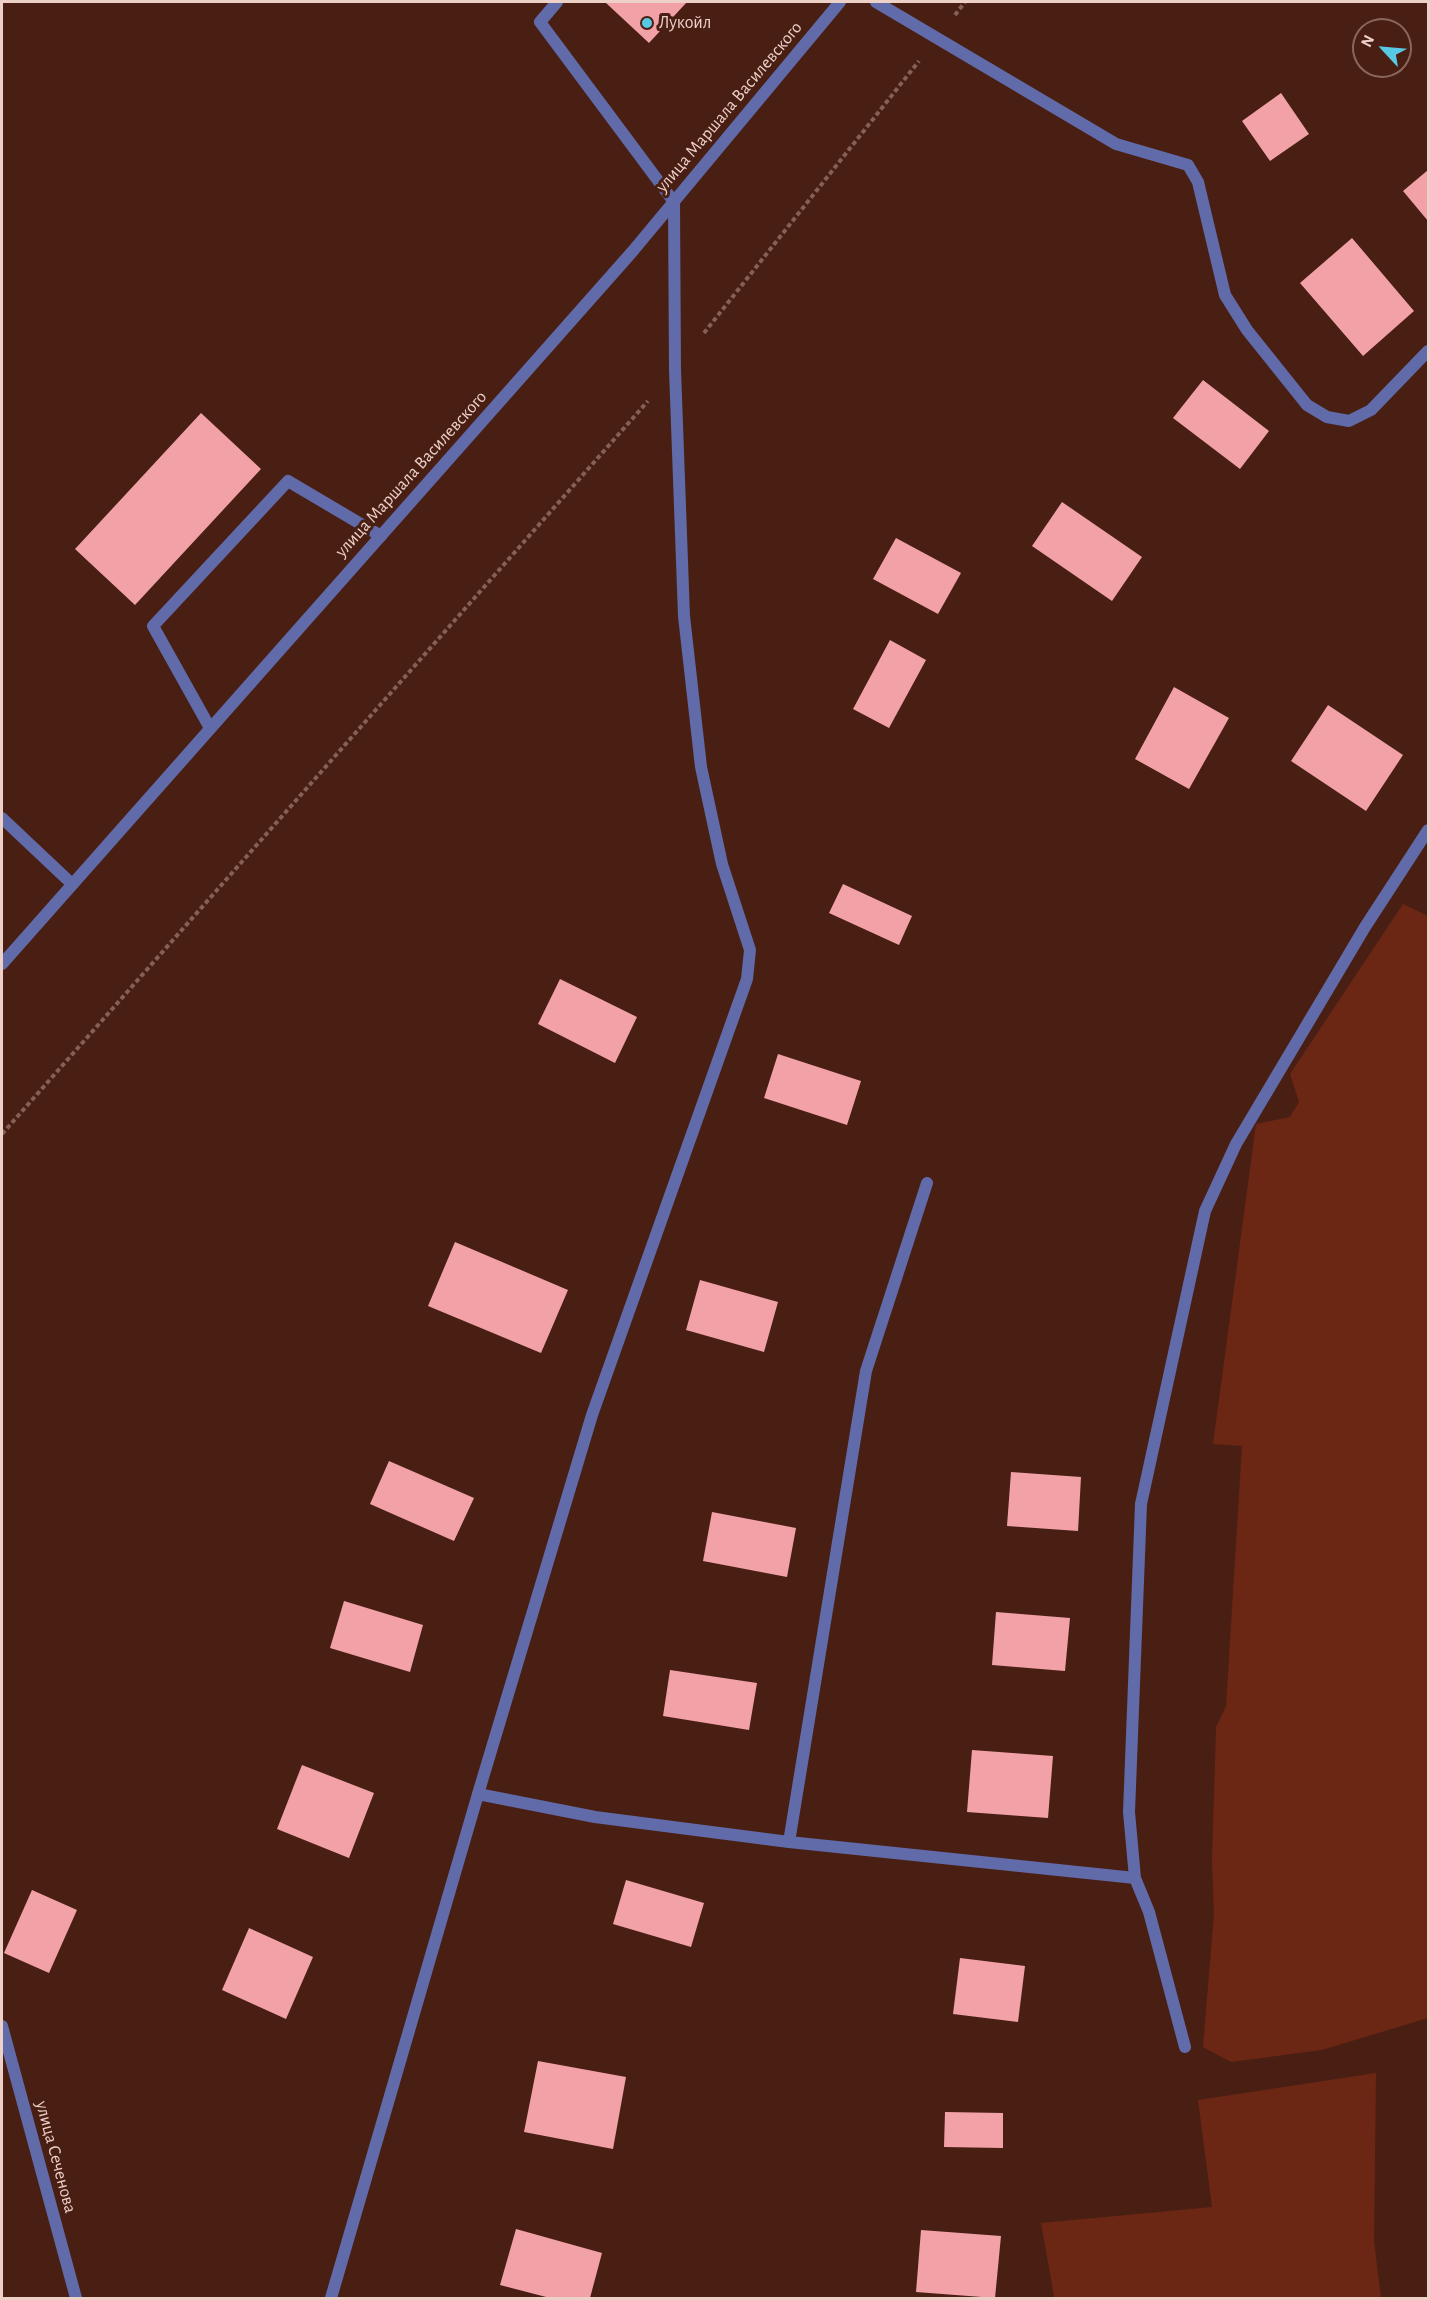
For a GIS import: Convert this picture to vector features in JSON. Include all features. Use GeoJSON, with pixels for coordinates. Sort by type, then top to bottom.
{"type":"FeatureCollection","features":[{"type":"Feature","properties":{"kind":"street"},"geometry":{"type":"LineString","coordinates":[[331,2298],[478,1794],[592,1415],[747,979],[750,950],[722,864],[701,767],[684,616],[675,370],[674,202],[540,22],[557,2]]}},
{"type":"Feature","properties":{"kind":"street","name":"улица Маршала Василевского"},"geometry":{"type":"LineString","coordinates":[[2,964],[632,252],[840,2]]}},
{"type":"Feature","properties":{"kind":"street"},"geometry":{"type":"LineString","coordinates":[[876,2],[1116,144],[1188,165],[1198,182],[1225,295],[1247,330],[1307,405],[1327,417],[1349,421],[1371,410],[1428,351]]}},
{"type":"Feature","properties":{"kind":"street"},"geometry":{"type":"LineString","coordinates":[[210,728],[153,626],[288,481],[381,536]]}},
{"type":"Feature","properties":{"kind":"street"},"geometry":{"type":"LineString","coordinates":[[2,818],[72,884]]}},
{"type":"Feature","properties":{"kind":"street"},"geometry":{"type":"LineString","coordinates":[[1185,2047],[1149,1912],[1135,1878],[1129,1812],[1141,1504],[1205,1211],[1236,1144],[1359,937],[1428,830]]}},
{"type":"Feature","properties":{"kind":"street"},"geometry":{"type":"LineString","coordinates":[[789,1842],[866,1371],[927,1183]]}},
{"type":"Feature","properties":{"kind":"street"},"geometry":{"type":"LineString","coordinates":[[478,1794],[595,1817],[789,1842],[1135,1878]]}},
{"type":"Feature","properties":{"kind":"street","name":"улица Сеченова"},"geometry":{"type":"LineString","coordinates":[[2,2026],[76,2298]]}},
{"type":"Feature","properties":{"kind":"path"},"geometry":{"type":"LineString","coordinates":[[2,1134],[675,370],[965,2]]}},
{"type":"Feature","properties":{"kind":"shaded area"},"geometry":{"type":"Polygon","coordinates":[[[1403,904],[1428,916],[1428,2018],[1322,2050],[1231,2062],[1203,2047],[1214,1914],[1212,1861],[1216,1727],[1226,1706],[1242,1446],[1213,1444],[1256,1124],[1290,1117],[1299,1102],[1290,1074],[1403,904]]]}},
{"type":"Feature","properties":{"kind":"shaded area"},"geometry":{"type":"Polygon","coordinates":[[[1376,2073],[1374,2241],[1381,2298],[1051,2298],[1054,2296],[1041,2223],[1212,2207],[1198,2100],[1376,2073]]]}},
{"type":"Feature","properties":{"kind":"building","name":"Лукойл"},"geometry":{"type":"Polygon","coordinates":[[[607,2],[687,2],[649,43],[607,2]]]}},
{"type":"Feature","properties":{"kind":"building"},"geometry":{"type":"Polygon","coordinates":[[[1281,93],[1309,134],[1270,161],[1242,121],[1281,93]]]}},
{"type":"Feature","properties":{"kind":"building"},"geometry":{"type":"Polygon","coordinates":[[[1428,170],[1428,221],[1403,191],[1428,170]]]}},
{"type":"Feature","properties":{"kind":"building"},"geometry":{"type":"Polygon","coordinates":[[[1352,238],[1414,311],[1363,356],[1300,283],[1352,238]]]}},
{"type":"Feature","properties":{"kind":"building"},"geometry":{"type":"Polygon","coordinates":[[[1203,380],[1269,431],[1240,469],[1173,418],[1203,380]]]}},
{"type":"Feature","properties":{"kind":"building"},"geometry":{"type":"Polygon","coordinates":[[[201,413],[261,469],[135,605],[75,549],[201,413]]]}},
{"type":"Feature","properties":{"kind":"building"},"geometry":{"type":"Polygon","coordinates":[[[1062,502],[1142,557],[1112,601],[1032,546],[1062,502]]]}},
{"type":"Feature","properties":{"kind":"building"},"geometry":{"type":"Polygon","coordinates":[[[896,538],[961,573],[938,614],[873,579],[896,538]]]}},
{"type":"Feature","properties":{"kind":"building"},"geometry":{"type":"Polygon","coordinates":[[[890,640],[926,660],[889,728],[853,709],[890,640]]]}},
{"type":"Feature","properties":{"kind":"building"},"geometry":{"type":"Polygon","coordinates":[[[1174,687],[1229,718],[1189,789],[1135,759],[1174,687]]]}},
{"type":"Feature","properties":{"kind":"building"},"geometry":{"type":"Polygon","coordinates":[[[1328,705],[1403,755],[1366,811],[1291,761],[1328,705]]]}},
{"type":"Feature","properties":{"kind":"building"},"geometry":{"type":"Polygon","coordinates":[[[843,884],[912,916],[899,945],[829,913],[843,884]]]}},
{"type":"Feature","properties":{"kind":"building"},"geometry":{"type":"Polygon","coordinates":[[[560,979],[637,1017],[615,1063],[538,1024],[560,979]]]}},
{"type":"Feature","properties":{"kind":"building"},"geometry":{"type":"Polygon","coordinates":[[[778,1054],[861,1081],[847,1125],[764,1098],[778,1054]]]}},
{"type":"Feature","properties":{"kind":"building"},"geometry":{"type":"Polygon","coordinates":[[[455,1242],[568,1290],[541,1353],[428,1306],[455,1242]]]}},
{"type":"Feature","properties":{"kind":"building"},"geometry":{"type":"Polygon","coordinates":[[[700,1280],[778,1302],[764,1352],[686,1330],[700,1280]]]}},
{"type":"Feature","properties":{"kind":"building"},"geometry":{"type":"Polygon","coordinates":[[[389,1461],[474,1498],[454,1541],[370,1504],[389,1461]]]}},
{"type":"Feature","properties":{"kind":"building"},"geometry":{"type":"Polygon","coordinates":[[[1011,1472],[1081,1477],[1078,1531],[1007,1526],[1011,1472]]]}},
{"type":"Feature","properties":{"kind":"building"},"geometry":{"type":"Polygon","coordinates":[[[712,1512],[796,1528],[787,1577],[703,1561],[712,1512]]]}},
{"type":"Feature","properties":{"kind":"building"},"geometry":{"type":"Polygon","coordinates":[[[344,1601],[423,1625],[410,1672],[330,1648],[344,1601]]]}},
{"type":"Feature","properties":{"kind":"building"},"geometry":{"type":"Polygon","coordinates":[[[996,1612],[1070,1618],[1065,1671],[992,1665],[996,1612]]]}},
{"type":"Feature","properties":{"kind":"building"},"geometry":{"type":"Polygon","coordinates":[[[670,1670],[757,1683],[749,1730],[663,1716],[670,1670]]]}},
{"type":"Feature","properties":{"kind":"building"},"geometry":{"type":"Polygon","coordinates":[[[972,1750],[1053,1756],[1048,1818],[967,1812],[972,1750]]]}},
{"type":"Feature","properties":{"kind":"building"},"geometry":{"type":"Polygon","coordinates":[[[302,1765],[374,1793],[349,1858],[277,1829],[302,1765]]]}},
{"type":"Feature","properties":{"kind":"building"},"geometry":{"type":"Polygon","coordinates":[[[626,1880],[704,1903],[691,1947],[613,1924],[626,1880]]]}},
{"type":"Feature","properties":{"kind":"building"},"geometry":{"type":"Polygon","coordinates":[[[32,1890],[77,1910],[49,1973],[4,1953],[32,1890]]]}},
{"type":"Feature","properties":{"kind":"building"},"geometry":{"type":"Polygon","coordinates":[[[249,1928],[313,1957],[286,2019],[222,1990],[249,1928]]]}},
{"type":"Feature","properties":{"kind":"building"},"geometry":{"type":"Polygon","coordinates":[[[960,1958],[1025,1966],[1018,2022],[953,2014],[960,1958]]]}},
{"type":"Feature","properties":{"kind":"building"},"geometry":{"type":"Polygon","coordinates":[[[538,2061],[626,2077],[613,2149],[524,2132],[538,2061]]]}},
{"type":"Feature","properties":{"kind":"building"},"geometry":{"type":"Polygon","coordinates":[[[945,2112],[1003,2113],[1003,2148],[944,2147],[945,2112]]]}},
{"type":"Feature","properties":{"kind":"building"},"geometry":{"type":"Polygon","coordinates":[[[516,2229],[602,2253],[590,2298],[550,2298],[500,2285],[516,2229]]]}},
{"type":"Feature","properties":{"kind":"building"},"geometry":{"type":"Polygon","coordinates":[[[921,2230],[1001,2236],[995,2298],[916,2292],[921,2230]]]}},
{"type":"Feature","properties":{"kind":"place","name":"Лукойл"},"geometry":{"type":"Point","coordinates":[647,23]}}]}
